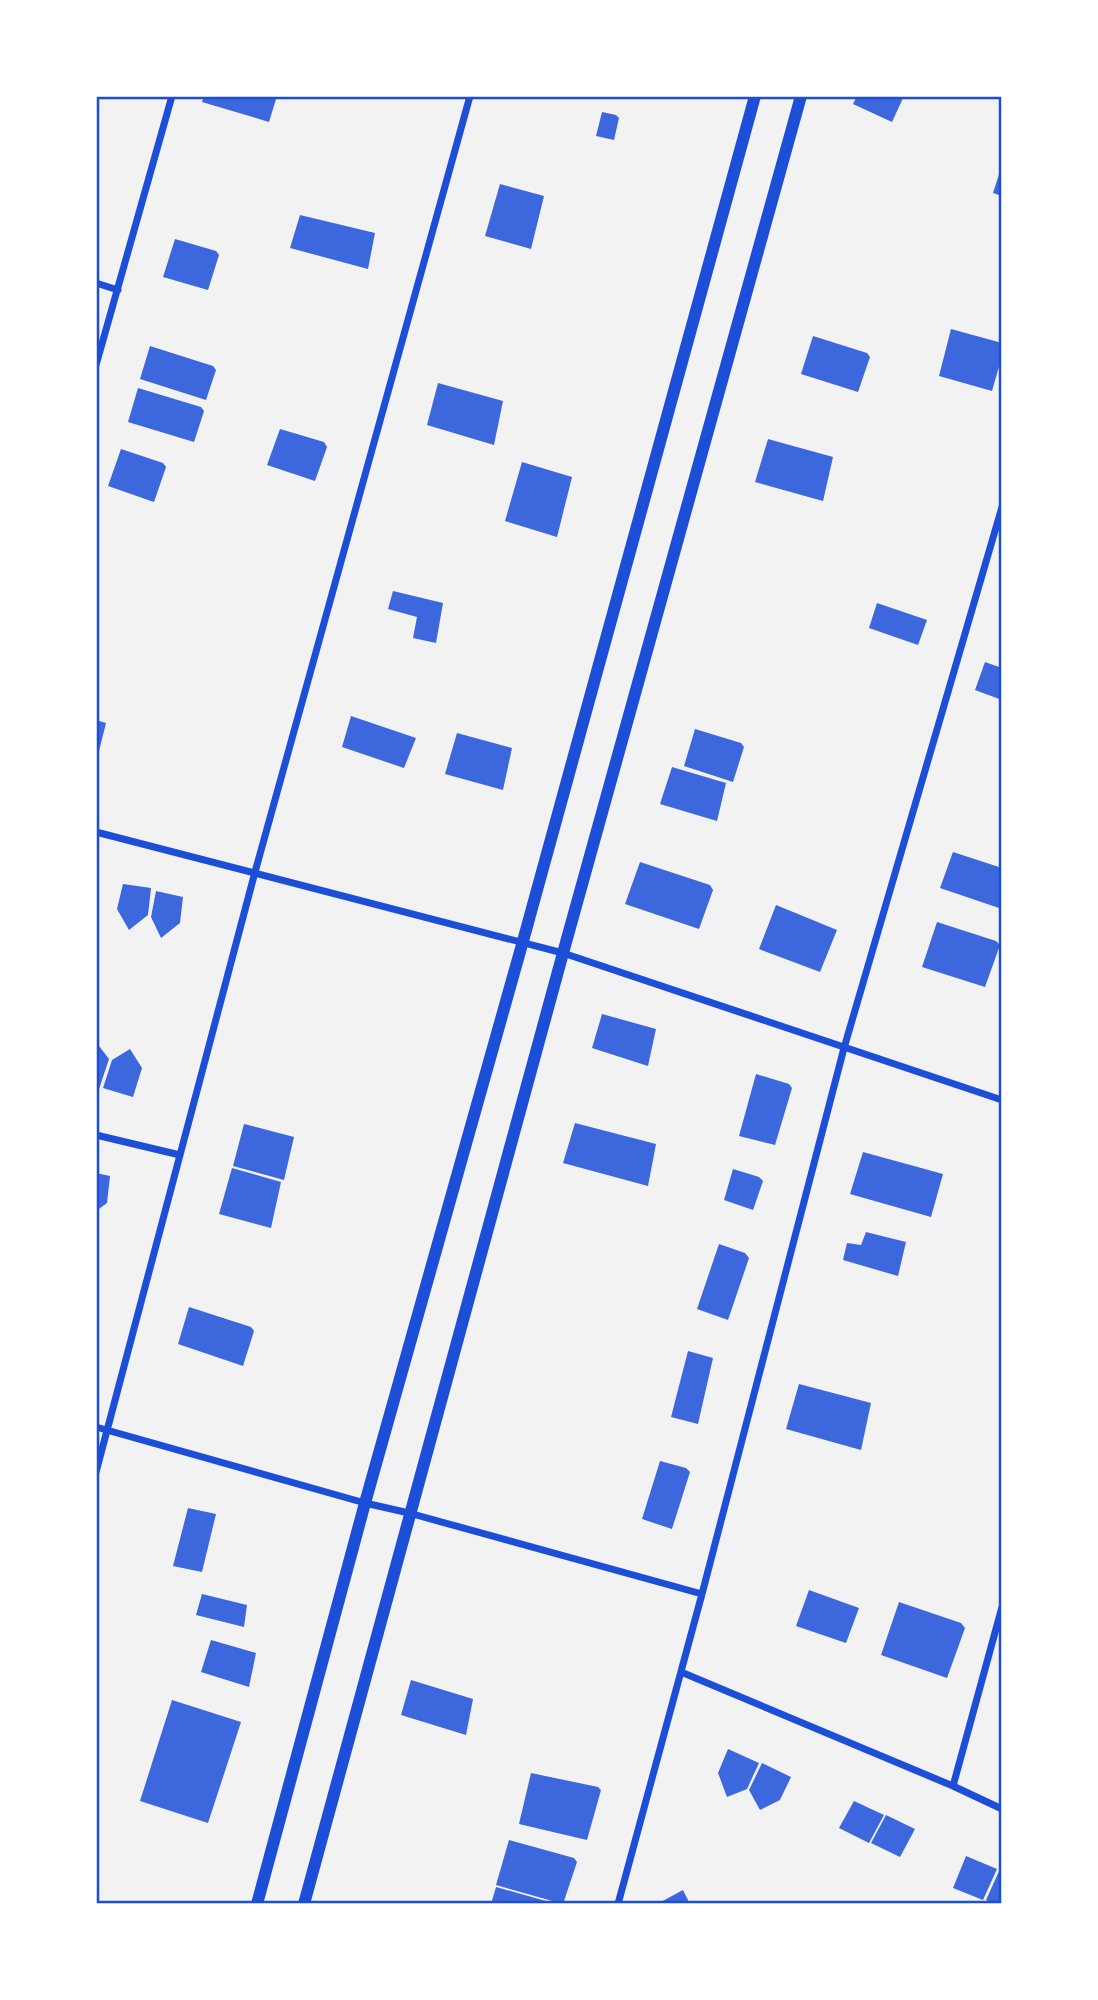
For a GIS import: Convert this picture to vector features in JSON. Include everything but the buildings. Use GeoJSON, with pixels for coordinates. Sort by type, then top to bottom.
{"type":"FeatureCollection","features":[{"type":"Feature","properties":{"kind":"street"},"geometry":{"type":"LineString","coordinates":[[96,365],[172,96]]}},
{"type":"Feature","properties":{"kind":"street"},"geometry":{"type":"LineString","coordinates":[[96,1472],[255,872],[470,96]]}},
{"type":"Feature","properties":{"kind":"street"},"geometry":{"type":"LineString","coordinates":[[257,1904],[365,1503],[523,941],[755,96]]}},
{"type":"Feature","properties":{"kind":"street"},"geometry":{"type":"LineString","coordinates":[[304,1904],[563,953],[802,96]]}},
{"type":"Feature","properties":{"kind":"street"},"geometry":{"type":"LineString","coordinates":[[96,283],[118,290]]}},
{"type":"Feature","properties":{"kind":"street"},"geometry":{"type":"LineString","coordinates":[[618,1904],[844,1048],[1002,507]]}},
{"type":"Feature","properties":{"kind":"street"},"geometry":{"type":"LineString","coordinates":[[96,832],[523,941],[1002,1100]]}},
{"type":"Feature","properties":{"kind":"street"},"geometry":{"type":"LineString","coordinates":[[96,1135],[180,1155]]}},
{"type":"Feature","properties":{"kind":"street"},"geometry":{"type":"LineString","coordinates":[[96,1427],[702,1594]]}},
{"type":"Feature","properties":{"kind":"street"},"geometry":{"type":"LineString","coordinates":[[953,1786],[1002,1607]]}},
{"type":"Feature","properties":{"kind":"street"},"geometry":{"type":"LineString","coordinates":[[681,1672],[1002,1809]]}}]}
